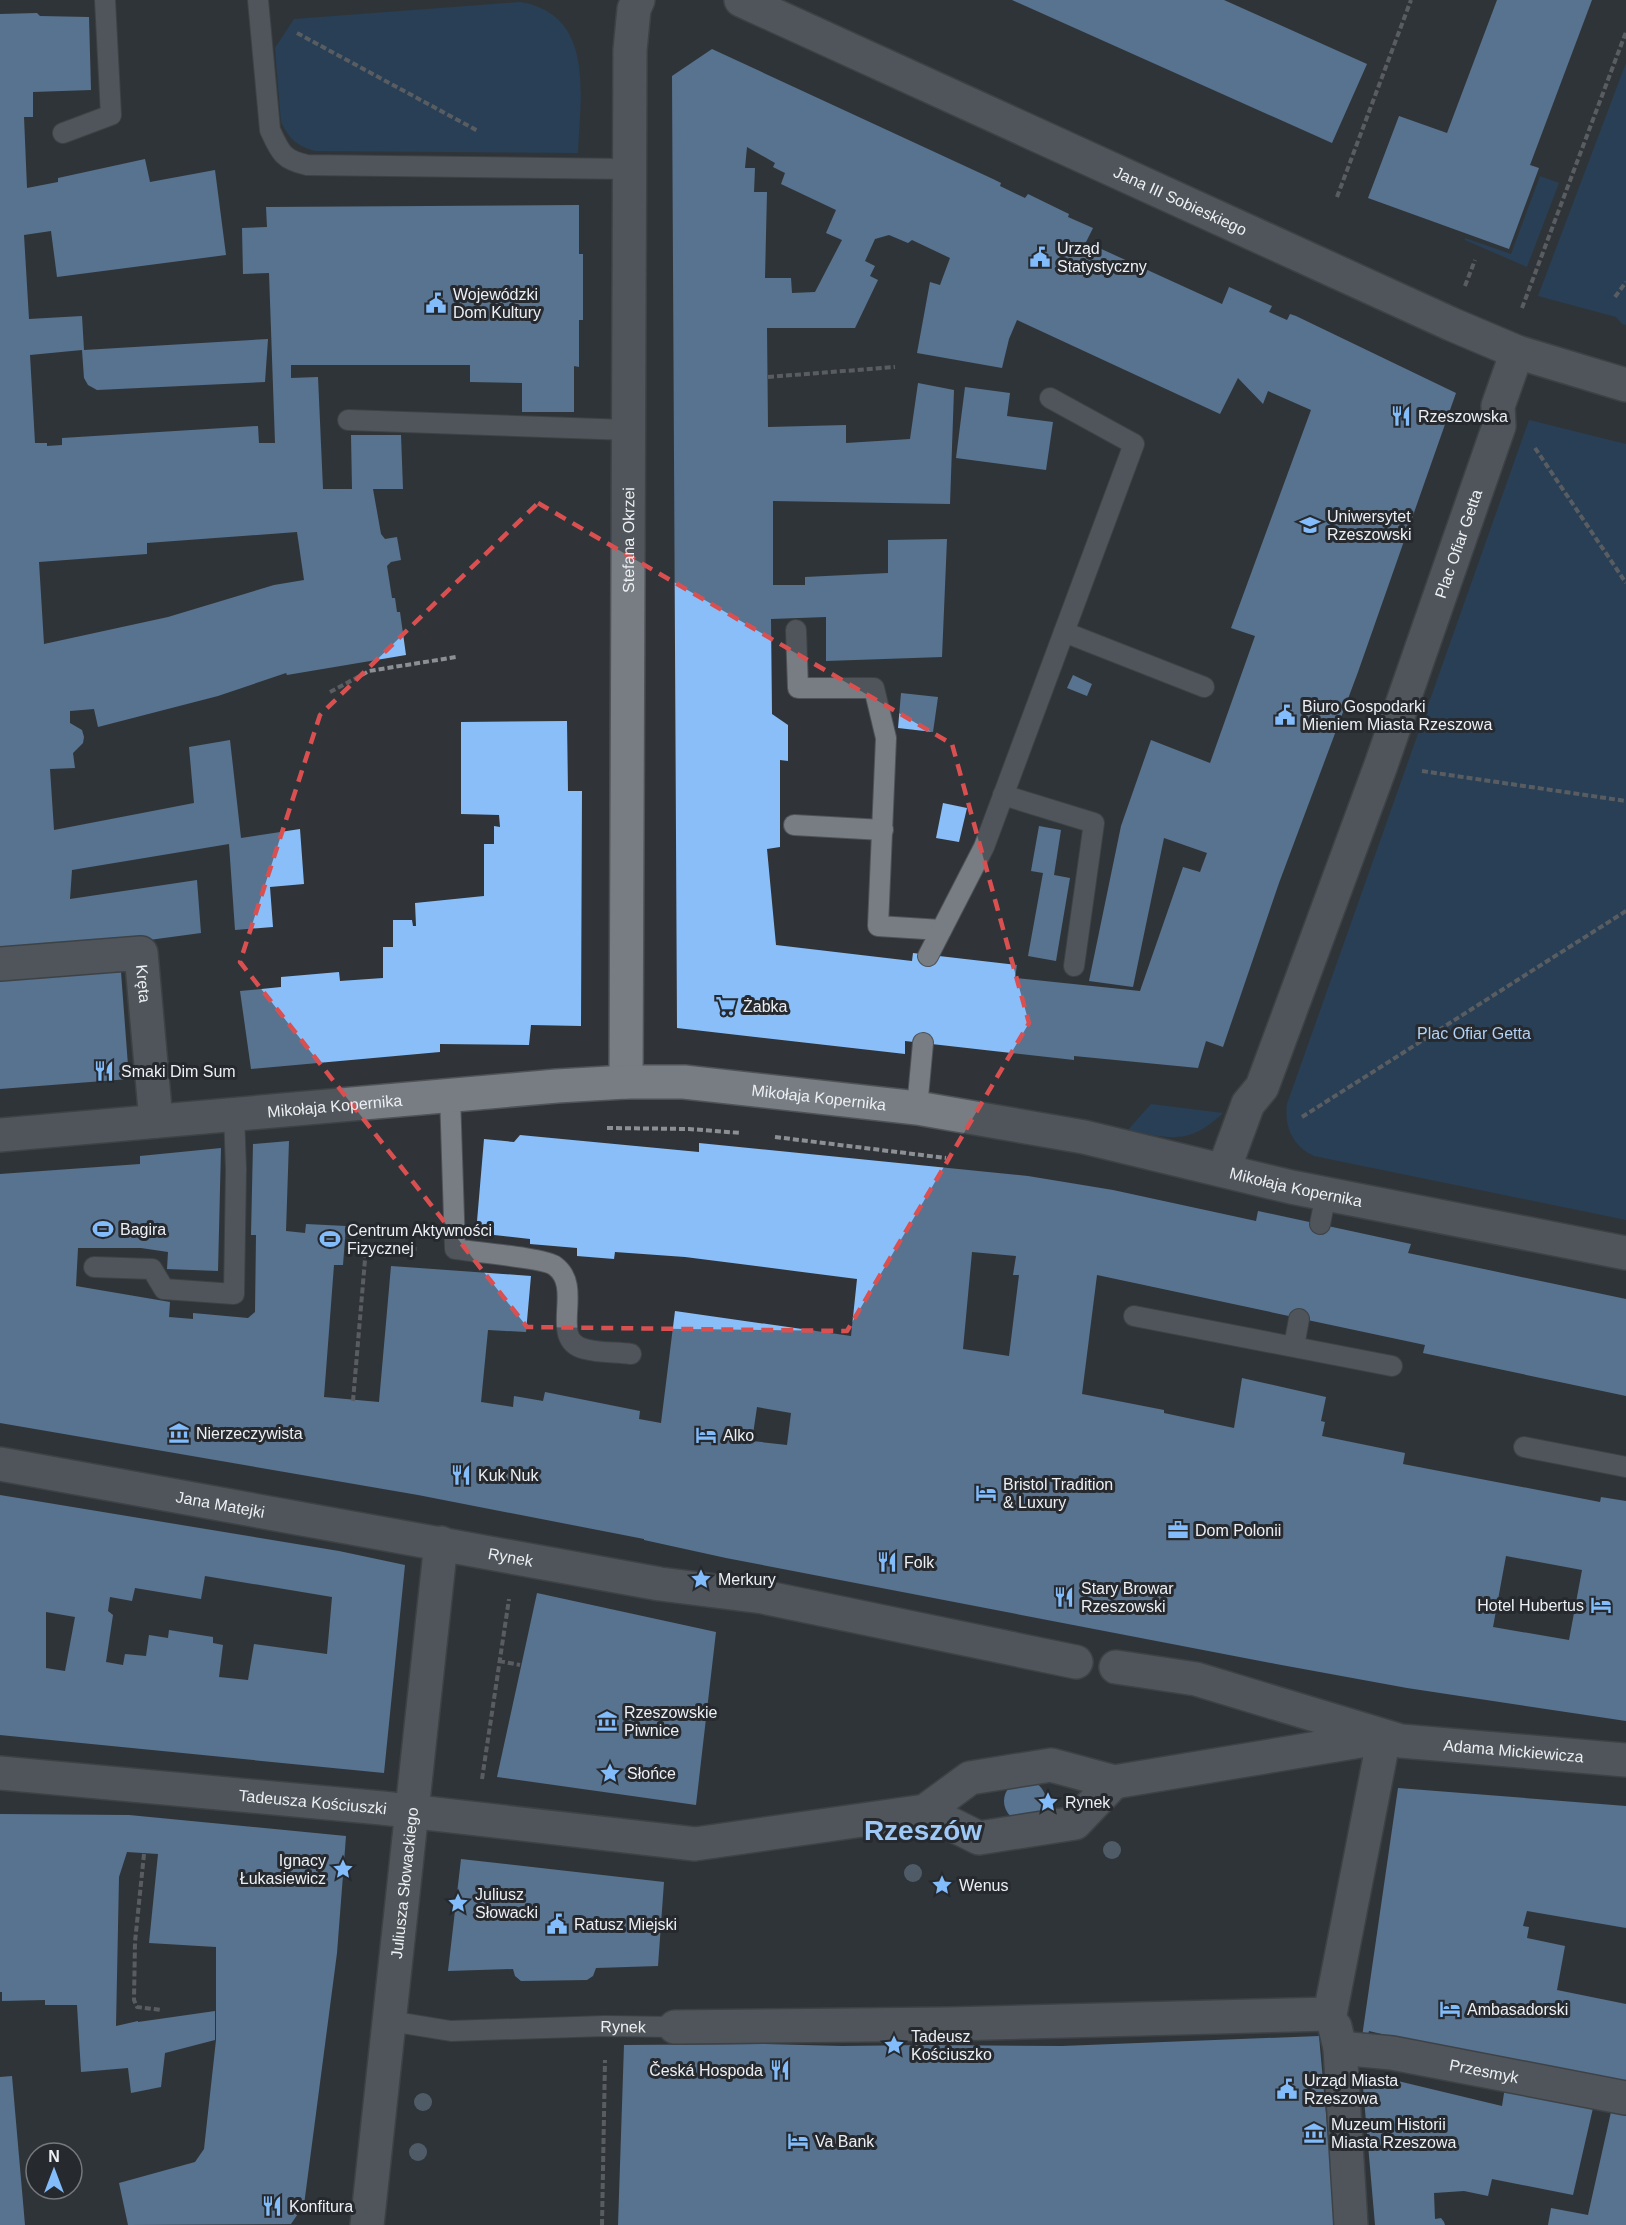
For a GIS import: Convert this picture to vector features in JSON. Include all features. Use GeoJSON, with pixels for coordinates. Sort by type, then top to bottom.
{"type":"FeatureCollection","features":[{"type":"Feature","properties":{"kind":"street","name":"Stefana Okrzei"},"geometry":{"type":"LineString","coordinates":[[626,1082],[630,50],[634,9],[638,0]]}},
{"type":"Feature","properties":{"kind":"street","name":"Jana III Sobieskiego"},"geometry":{"type":"LineString","coordinates":[[741,0],[1312,262],[1511,350],[1626,385]]}},
{"type":"Feature","properties":{"kind":"street","name":"Plac Ofiar Getta"},"geometry":{"type":"LineString","coordinates":[[1224,1169],[1248,1104],[1262,1087],[1381,765],[1499,426],[1498,406],[1511,350]]}},
{"type":"Feature","properties":{"kind":"street","name":"Kręta"},"geometry":{"type":"LineString","coordinates":[[0,964],[141,953],[156,1121]]}},
{"type":"Feature","properties":{"kind":"street","name":"Mikołaja Kopernika"},"geometry":{"type":"LineString","coordinates":[[0,1135],[450,1095],[626,1082],[684,1082],[917,1108],[1084,1137],[1224,1169],[1323,1209],[1626,1253]]}},
{"type":"Feature","properties":{"kind":"street","name":"Jana Matejki"},"geometry":{"type":"LineString","coordinates":[[0,1464],[441,1543]]}},
{"type":"Feature","properties":{"kind":"street","name":"Rynek"},"geometry":{"type":"LineString","coordinates":[[441,1543],[660,1584],[763,1597],[1076,1662]]}},
{"type":"Feature","properties":{"kind":"street","name":"Juliusza Słowackiego"},"geometry":{"type":"LineString","coordinates":[[367,2225],[441,1543]]}},
{"type":"Feature","properties":{"kind":"street"},"geometry":{"type":"LineString","coordinates":[[1116,1667],[1196,1679],[1393,1739]]}},
{"type":"Feature","properties":{"kind":"street"},"geometry":{"type":"LineString","coordinates":[[1114,1782],[1075,1823],[979,1838],[925,1811],[970,1778],[1051,1766],[1114,1782],[1393,1739]]}},
{"type":"Feature","properties":{"kind":"street"},"geometry":{"type":"LineString","coordinates":[[1351,2225],[1336,2032],[1393,1739]]}},
{"type":"Feature","properties":{"kind":"street","name":"Adama Mickiewicza"},"geometry":{"type":"LineString","coordinates":[[1393,1739],[1626,1760]]}},
{"type":"Feature","properties":{"kind":"street","name":"Tadeusza Kościuszki"},"geometry":{"type":"LineString","coordinates":[[0,1773],[412,1811],[695,1844],[925,1811]]}},
{"type":"Feature","properties":{"kind":"street","name":"Rynek"},"geometry":{"type":"LineString","coordinates":[[675,2027],[950,2024],[1336,2032]]}},
{"type":"Feature","properties":{"kind":"street","name":"Przesmyk"},"geometry":{"type":"LineString","coordinates":[[1336,2032],[1392,2053],[1626,2098]]}},
{"type":"Feature","properties":{"kind":"lane"},"geometry":{"type":"LineString","coordinates":[[63,133],[111,115],[105,0]]}},
{"type":"Feature","properties":{"kind":"lane"},"geometry":{"type":"LineString","coordinates":[[259,7],[270,130],[278,148],[290,161],[307,165],[630,169]]}},
{"type":"Feature","properties":{"kind":"lane"},"geometry":{"type":"LineString","coordinates":[[928,956],[984,847],[1134,444],[1050,398]]}},
{"type":"Feature","properties":{"kind":"lane"},"geometry":{"type":"LineString","coordinates":[[348,420],[628,430]]}},
{"type":"Feature","properties":{"kind":"lane"},"geometry":{"type":"LineString","coordinates":[[796,630],[798,688],[874,688],[886,738],[878,926],[941,930]]}},
{"type":"Feature","properties":{"kind":"lane"},"geometry":{"type":"LineString","coordinates":[[1064,632],[1204,687]]}},
{"type":"Feature","properties":{"kind":"lane"},"geometry":{"type":"LineString","coordinates":[[1003,795],[1094,823],[1074,966]]}},
{"type":"Feature","properties":{"kind":"lane"},"geometry":{"type":"LineString","coordinates":[[794,825],[882,830]]}},
{"type":"Feature","properties":{"kind":"lane"},"geometry":{"type":"LineString","coordinates":[[917,1108],[923,1043]]}},
{"type":"Feature","properties":{"kind":"lane"},"geometry":{"type":"LineString","coordinates":[[450,1095],[455,1249],[554,1264],[565,1276],[569,1291],[565,1321],[569,1339],[582,1349],[631,1354]]}},
{"type":"Feature","properties":{"kind":"lane"},"geometry":{"type":"LineString","coordinates":[[94,1267],[152,1269],[164,1289],[234,1294],[236,1169],[234,1114]]}},
{"type":"Feature","properties":{"kind":"lane"},"geometry":{"type":"LineString","coordinates":[[1134,1316],[1392,1366]]}},
{"type":"Feature","properties":{"kind":"lane"},"geometry":{"type":"LineString","coordinates":[[1294,1346],[1299,1319]]}},
{"type":"Feature","properties":{"kind":"lane"},"geometry":{"type":"LineString","coordinates":[[1524,1448],[1626,1467]]}},
{"type":"Feature","properties":{"kind":"lane","name":"Rynek"},"geometry":{"type":"LineString","coordinates":[[390,2021],[451,2031],[605,2026],[675,2027]]}},
{"type":"Feature","properties":{"kind":"path"},"geometry":{"type":"LineString","coordinates":[[1337,198],[1410,0]]}},
{"type":"Feature","properties":{"kind":"path"},"geometry":{"type":"LineString","coordinates":[[259,7],[481,133]]}},
{"type":"Feature","properties":{"kind":"path"},"geometry":{"type":"LineString","coordinates":[[1511,350],[1626,32]]}},
{"type":"Feature","properties":{"kind":"path"},"geometry":{"type":"LineString","coordinates":[[1464,289],[1474,260]]}},
{"type":"Feature","properties":{"kind":"path"},"geometry":{"type":"LineString","coordinates":[[1615,297],[1626,282]]}},
{"type":"Feature","properties":{"kind":"path"},"geometry":{"type":"LineString","coordinates":[[768,377],[895,367]]}},
{"type":"Feature","properties":{"kind":"path"},"geometry":{"type":"LineString","coordinates":[[1498,406],[1528,439],[1626,583]]}},
{"type":"Feature","properties":{"kind":"path"},"geometry":{"type":"LineString","coordinates":[[330,692],[369,671],[456,657]]}},
{"type":"Feature","properties":{"kind":"path"},"geometry":{"type":"LineString","coordinates":[[1381,765],[1626,801]]}},
{"type":"Feature","properties":{"kind":"path"},"geometry":{"type":"LineString","coordinates":[[1302,1118],[1626,910]]}},
{"type":"Feature","properties":{"kind":"path"},"geometry":{"type":"LineString","coordinates":[[606,1128],[689,1129],[749,1134]]}},
{"type":"Feature","properties":{"kind":"path"},"geometry":{"type":"LineString","coordinates":[[773,1137],[946,1159]]}},
{"type":"Feature","properties":{"kind":"path"},"geometry":{"type":"LineString","coordinates":[[353,1401],[366,1248],[408,1249]]}},
{"type":"Feature","properties":{"kind":"path"},"geometry":{"type":"LineString","coordinates":[[483,1773],[509,1598]]}},
{"type":"Feature","properties":{"kind":"path"},"geometry":{"type":"LineString","coordinates":[[499,1661],[520,1665]]}},
{"type":"Feature","properties":{"kind":"path"},"geometry":{"type":"LineString","coordinates":[[144,1854],[135,1942],[134,2000],[137,2007],[161,2010]]}},
{"type":"Feature","properties":{"kind":"path"},"geometry":{"type":"LineString","coordinates":[[602,2225],[605,2026]]}},
{"type":"Feature","properties":{"kind":"highlighted area"},"geometry":{"type":"Polygon","coordinates":[[[538,503],[952,744],[1029,1023],[847,1331],[527,1327],[240,962],[320,715],[538,503]]]}},
{"type":"Feature","properties":{"kind":"green space"},"geometry":{"type":"Polygon","coordinates":[[[521,2],[545,10],[562,23],[573,41],[581,84],[578,153],[315,151],[294,141],[281,122],[275,48],[294,19],[521,2]]]}},
{"type":"Feature","properties":{"kind":"green space"},"geometry":{"type":"Polygon","coordinates":[[[1626,63],[1626,325],[1616,317],[1538,296],[1626,63]]]}},
{"type":"Feature","properties":{"kind":"green space"},"geometry":{"type":"Polygon","coordinates":[[[1540,176],[1559,183],[1527,267],[1465,240],[1465,238],[1511,254],[1540,176]]]}},
{"type":"Feature","properties":{"kind":"green space","name":"Plac Ofiar Getta"},"geometry":{"type":"Polygon","coordinates":[[[1529,420],[1626,444],[1626,1220],[1314,1156],[1295,1141],[1289,1128],[1286,1112],[1529,420]]]}},
{"type":"Feature","properties":{"kind":"green space"},"geometry":{"type":"Polygon","coordinates":[[[1151,1104],[1223,1113],[1200,1130],[1179,1137],[1156,1136],[1128,1130],[1151,1104]]]}},
{"type":"Feature","properties":{"kind":"building"},"geometry":{"type":"Polygon","coordinates":[[[1012,0],[1224,0],[1367,64],[1332,143],[1012,0]]]}},
{"type":"Feature","properties":{"kind":"building"},"geometry":{"type":"Polygon","coordinates":[[[1497,0],[1592,0],[1530,165],[1539,168],[1509,249],[1368,198],[1399,116],[1447,133],[1497,0]]]}},
{"type":"Feature","properties":{"kind":"building"},"geometry":{"type":"Polygon","coordinates":[[[37,13],[40,16],[89,17],[91,90],[33,92],[33,117],[24,117],[27,188],[58,182],[58,178],[145,159],[150,182],[215,170],[226,255],[57,277],[51,231],[24,235],[29,319],[82,316],[84,350],[268,339],[265,382],[97,390],[88,385],[84,378],[82,350],[30,355],[35,443],[47,443],[47,446],[62,445],[62,438],[258,426],[259,443],[275,443],[269,273],[243,274],[242,228],[267,227],[266,207],[579,205],[579,254],[583,254],[583,320],[579,320],[579,367],[574,366],[574,412],[522,412],[522,383],[470,382],[470,365],[291,365],[291,378],[318,377],[323,489],[352,489],[351,435],[401,435],[403,489],[373,489],[381,534],[385,539],[397,537],[401,560],[391,562],[387,566],[392,598],[395,598],[397,612],[400,612],[406,655],[287,675],[286,673],[218,696],[98,727],[94,709],[70,711],[70,723],[82,730],[84,737],[83,743],[73,753],[75,768],[50,769],[54,830],[194,803],[189,747],[230,740],[241,838],[300,829],[304,884],[270,887],[273,927],[235,930],[229,844],[72,870],[70,899],[197,880],[201,933],[60,952],[0,955],[0,14],[37,13]],[[297,532],[147,543],[147,554],[39,562],[44,644],[168,617],[274,585],[304,580],[297,532]]]}},
{"type":"Feature","properties":{"kind":"building"},"geometry":{"type":"Polygon","coordinates":[[[712,49],[993,179],[1001,183],[1000,186],[1025,198],[1028,194],[1069,214],[1068,217],[1093,228],[1086,242],[1222,304],[1229,287],[1272,306],[1269,312],[1287,320],[1290,314],[1296,316],[1456,393],[1358,672],[1279,883],[1223,1047],[1206,1041],[1198,1068],[1074,1056],[1074,1060],[905,1041],[905,1054],[677,1028],[672,76],[712,49]],[[747,147],[745,168],[755,168],[754,192],[767,192],[765,278],[791,278],[792,293],[815,292],[842,240],[826,233],[836,210],[781,184],[785,173],[773,167],[775,163],[747,147]],[[889,235],[875,239],[865,261],[875,266],[870,276],[878,280],[855,328],[767,328],[768,427],[846,425],[846,443],[910,439],[918,383],[954,390],[950,504],[773,501],[773,585],[805,585],[805,577],[888,573],[888,540],[947,539],[942,657],[826,661],[826,617],[771,619],[772,714],[788,725],[788,761],[780,760],[780,847],[767,849],[776,945],[912,961],[913,953],[1017,965],[1015,978],[1140,991],[1183,867],[1200,872],[1207,853],[1164,838],[1133,987],[1089,981],[1121,826],[1151,740],[1210,763],[1255,636],[1231,628],[1311,410],[1268,391],[1263,404],[1238,378],[1220,414],[1017,320],[1009,339],[1002,368],[917,353],[930,282],[940,285],[950,258],[912,240],[908,243],[889,235]]]}},
{"type":"Feature","properties":{"kind":"building"},"geometry":{"type":"Polygon","coordinates":[[[965,387],[1010,393],[1007,416],[1053,422],[1046,470],[956,458],[965,387]]]}},
{"type":"Feature","properties":{"kind":"building"},"geometry":{"type":"Polygon","coordinates":[[[1073,675],[1092,684],[1087,696],[1067,688],[1073,675]]]}},
{"type":"Feature","properties":{"kind":"building"},"geometry":{"type":"Polygon","coordinates":[[[901,693],[938,697],[933,732],[898,728],[901,693]]]}},
{"type":"Feature","properties":{"kind":"building"},"geometry":{"type":"Polygon","coordinates":[[[567,721],[568,791],[582,791],[581,1026],[531,1025],[529,1045],[440,1044],[440,1052],[251,1069],[240,991],[281,987],[281,977],[339,972],[340,981],[383,978],[383,947],[393,947],[393,920],[412,920],[413,926],[416,926],[415,903],[484,896],[484,844],[494,844],[494,826],[500,827],[499,815],[461,814],[461,722],[567,721]]]}},
{"type":"Feature","properties":{"kind":"building"},"geometry":{"type":"Polygon","coordinates":[[[943,803],[967,808],[959,842],[936,838],[943,803]]]}},
{"type":"Feature","properties":{"kind":"building"},"geometry":{"type":"Polygon","coordinates":[[[1039,826],[1061,830],[1054,875],[1070,878],[1056,961],[1028,956],[1043,873],[1031,871],[1039,826]]]}},
{"type":"Feature","properties":{"kind":"building"},"geometry":{"type":"Polygon","coordinates":[[[121,972],[129,1079],[0,1089],[0,980],[121,972]]]}},
{"type":"Feature","properties":{"kind":"building"},"geometry":{"type":"Polygon","coordinates":[[[520,1135],[699,1152],[699,1143],[1028,1176],[1113,1190],[1256,1221],[1258,1211],[1411,1244],[1408,1253],[1626,1299],[1626,1396],[1423,1353],[1425,1345],[1097,1275],[1082,1394],[1164,1410],[1164,1413],[1234,1428],[1242,1378],[1326,1397],[1321,1421],[1325,1422],[1322,1436],[1405,1453],[1403,1464],[1600,1502],[1601,1497],[1626,1501],[1626,1721],[1407,1688],[1276,1664],[726,1558],[644,1539],[418,1495],[0,1423],[0,1174],[140,1164],[140,1156],[221,1148],[218,1271],[167,1269],[168,1252],[141,1248],[78,1248],[76,1286],[170,1302],[169,1317],[193,1319],[193,1313],[248,1318],[255,1312],[256,1235],[251,1235],[253,1144],[289,1141],[286,1231],[305,1233],[306,1224],[346,1226],[343,1265],[334,1265],[324,1397],[379,1402],[391,1266],[531,1276],[526,1332],[488,1330],[481,1402],[513,1407],[514,1396],[543,1401],[545,1392],[640,1411],[639,1419],[661,1423],[675,1311],[851,1336],[857,1279],[685,1257],[615,1252],[614,1259],[577,1256],[577,1248],[530,1244],[530,1239],[476,1233],[484,1139],[514,1142],[520,1135]],[[972,1252],[963,1349],[1009,1356],[1019,1275],[1013,1275],[1016,1256],[972,1252]],[[757,1407],[752,1441],[787,1445],[791,1413],[757,1407]],[[1506,1556],[1493,1627],[1569,1640],[1582,1570],[1506,1556]]]}},
{"type":"Feature","properties":{"kind":"building"},"geometry":{"type":"Polygon","coordinates":[[[0,1495],[339,1551],[405,1565],[384,1773],[0,1735],[0,1495]],[[205,1576],[201,1599],[135,1588],[132,1601],[110,1597],[108,1611],[113,1615],[106,1662],[123,1665],[125,1654],[146,1656],[149,1635],[168,1638],[169,1630],[213,1637],[213,1643],[223,1645],[219,1677],[248,1680],[254,1644],[327,1654],[332,1597],[205,1576]],[[46,1612],[46,1668],[65,1671],[75,1617],[46,1612]]]}},
{"type":"Feature","properties":{"kind":"building","name":"Rzeszowskie Piwnice"},"geometry":{"type":"Polygon","coordinates":[[[537,1593],[716,1632],[696,1805],[497,1777],[537,1593]]]}},
{"type":"Feature","properties":{"kind":"building"},"geometry":{"type":"Polygon","coordinates":[[[1025,1780],[1040,1786],[1046,1801],[1040,1816],[1025,1822],[1010,1816],[1004,1801],[1010,1786],[1025,1780]]]}},
{"type":"Feature","properties":{"kind":"building"},"geometry":{"type":"Polygon","coordinates":[[[1398,1788],[1626,1806],[1626,1928],[1527,1911],[1523,1926],[1529,1927],[1527,1938],[1565,1946],[1557,1990],[1626,2004],[1626,2083],[1523,2068],[1369,2031],[1367,2038],[1362,2037],[1398,1788]]]}},
{"type":"Feature","properties":{"kind":"building"},"geometry":{"type":"Polygon","coordinates":[[[0,1814],[129,1815],[346,1836],[337,1953],[304,2205],[291,2224],[128,2225],[119,2183],[195,2162],[204,2149],[216,2040],[216,1947],[149,1943],[158,1854],[127,1852],[119,1877],[116,2026],[215,2011],[215,2040],[165,2053],[161,2087],[131,2093],[128,2068],[81,2072],[77,2005],[45,2005],[45,2000],[2,2001],[2,1992],[0,1992],[0,1814]]]}},
{"type":"Feature","properties":{"kind":"building","name":"Ratusz Miejski"},"geometry":{"type":"Polygon","coordinates":[[[461,1859],[664,1882],[658,1966],[596,1968],[593,1976],[587,1980],[521,1981],[515,1976],[513,1969],[448,1971],[461,1859]]]}},
{"type":"Feature","properties":{"kind":"building"},"geometry":{"type":"Polygon","coordinates":[[[1319,2036],[1328,2137],[1341,2225],[618,2225],[624,2045],[1062,2046],[1319,2036]]]}},
{"type":"Feature","properties":{"kind":"building"},"geometry":{"type":"Polygon","coordinates":[[[12,2076],[25,2225],[0,2225],[0,2077],[12,2076]]]}},
{"type":"Feature","properties":{"kind":"building"},"geometry":{"type":"Polygon","coordinates":[[[1377,2076],[1502,2106],[1505,2087],[1593,2108],[1573,2195],[1492,2179],[1488,2196],[1464,2191],[1434,2193],[1435,2219],[1441,2218],[1445,2225],[1375,2225],[1363,2087],[1377,2076]]]}},
{"type":"Feature","properties":{"kind":"building"},"geometry":{"type":"Polygon","coordinates":[[[1611,2112],[1626,2115],[1626,2225],[1548,2225],[1551,2208],[1588,2215],[1611,2112]]]}},
{"type":"Feature","properties":{"kind":"place","name":"Urząd Statystyczny"},"geometry":{"type":"Point","coordinates":[1040,257]}},
{"type":"Feature","properties":{"kind":"place","name":"Wojewódzki Dom Kultury"},"geometry":{"type":"Point","coordinates":[436,303]}},
{"type":"Feature","properties":{"kind":"place","name":"Rzeszowska"},"geometry":{"type":"Point","coordinates":[1401,416]}},
{"type":"Feature","properties":{"kind":"place","name":"Uniwersytet Rzeszowski"},"geometry":{"type":"Point","coordinates":[1310,525]}},
{"type":"Feature","properties":{"kind":"place","name":"Biuro Gospodarki Mieniem Miasta Rzeszowa"},"geometry":{"type":"Point","coordinates":[1285,715]}},
{"type":"Feature","properties":{"kind":"place","name":"Żabka"},"geometry":{"type":"Point","coordinates":[726,1006]}},
{"type":"Feature","properties":{"kind":"place","name":"Smaki Dim Sum"},"geometry":{"type":"Point","coordinates":[104,1071]}},
{"type":"Feature","properties":{"kind":"place","name":"Bagira"},"geometry":{"type":"Point","coordinates":[103,1229]}},
{"type":"Feature","properties":{"kind":"place","name":"Centrum Aktywności Fizycznej"},"geometry":{"type":"Point","coordinates":[330,1239]}},
{"type":"Feature","properties":{"kind":"place","name":"Nierzeczywista"},"geometry":{"type":"Point","coordinates":[179,1433]}},
{"type":"Feature","properties":{"kind":"place","name":"Alko"},"geometry":{"type":"Point","coordinates":[706,1435]}},
{"type":"Feature","properties":{"kind":"place","name":"Kuk Nuk"},"geometry":{"type":"Point","coordinates":[461,1475]}},
{"type":"Feature","properties":{"kind":"place","name":"Bristol Tradition & Luxury"},"geometry":{"type":"Point","coordinates":[986,1493]}},
{"type":"Feature","properties":{"kind":"place","name":"Dom Polonii"},"geometry":{"type":"Point","coordinates":[1178,1530]}},
{"type":"Feature","properties":{"kind":"place","name":"Folk"},"geometry":{"type":"Point","coordinates":[887,1562]}},
{"type":"Feature","properties":{"kind":"place","name":"Merkury"},"geometry":{"type":"Point","coordinates":[701,1579]}},
{"type":"Feature","properties":{"kind":"place","name":"Stary Browar Rzeszowski"},"geometry":{"type":"Point","coordinates":[1064,1597]}},
{"type":"Feature","properties":{"kind":"place","name":"Hotel Hubertus"},"geometry":{"type":"Point","coordinates":[1601,1605]}},
{"type":"Feature","properties":{"kind":"place","name":"Rzeszowskie Piwnice"},"geometry":{"type":"Point","coordinates":[607,1721]}},
{"type":"Feature","properties":{"kind":"place","name":"Słońce"},"geometry":{"type":"Point","coordinates":[610,1773]}},
{"type":"Feature","properties":{"kind":"place","name":"Rynek"},"geometry":{"type":"Point","coordinates":[1048,1802]}},
{"type":"Feature","properties":{"kind":"place","name":"Ignacy Łukasiewicz"},"geometry":{"type":"Point","coordinates":[343,1869]}},
{"type":"Feature","properties":{"kind":"place","name":"Wenus"},"geometry":{"type":"Point","coordinates":[942,1885]}},
{"type":"Feature","properties":{"kind":"place","name":"Juliusz Słowacki"},"geometry":{"type":"Point","coordinates":[458,1903]}},
{"type":"Feature","properties":{"kind":"place","name":"Ratusz Miejski"},"geometry":{"type":"Point","coordinates":[557,1924]}},
{"type":"Feature","properties":{"kind":"place","name":"Ambasadorski"},"geometry":{"type":"Point","coordinates":[1450,2009]}},
{"type":"Feature","properties":{"kind":"place","name":"Tadeusz Kościuszko"},"geometry":{"type":"Point","coordinates":[894,2045]}},
{"type":"Feature","properties":{"kind":"place","name":"Česká Hospoda"},"geometry":{"type":"Point","coordinates":[780,2070]}},
{"type":"Feature","properties":{"kind":"place","name":"Urząd Miasta Rzeszowa"},"geometry":{"type":"Point","coordinates":[1287,2089]}},
{"type":"Feature","properties":{"kind":"place","name":"Muzeum Historii Miasta Rzeszowa"},"geometry":{"type":"Point","coordinates":[1314,2133]}},
{"type":"Feature","properties":{"kind":"place","name":"Va Bank"},"geometry":{"type":"Point","coordinates":[798,2141]}},
{"type":"Feature","properties":{"kind":"place","name":"Konfitura"},"geometry":{"type":"Point","coordinates":[272,2206]}},
{"type":"Feature","properties":{"kind":"district","name":"Rzeszów"},"geometry":{"type":"Point","coordinates":[923,1830]}}]}
